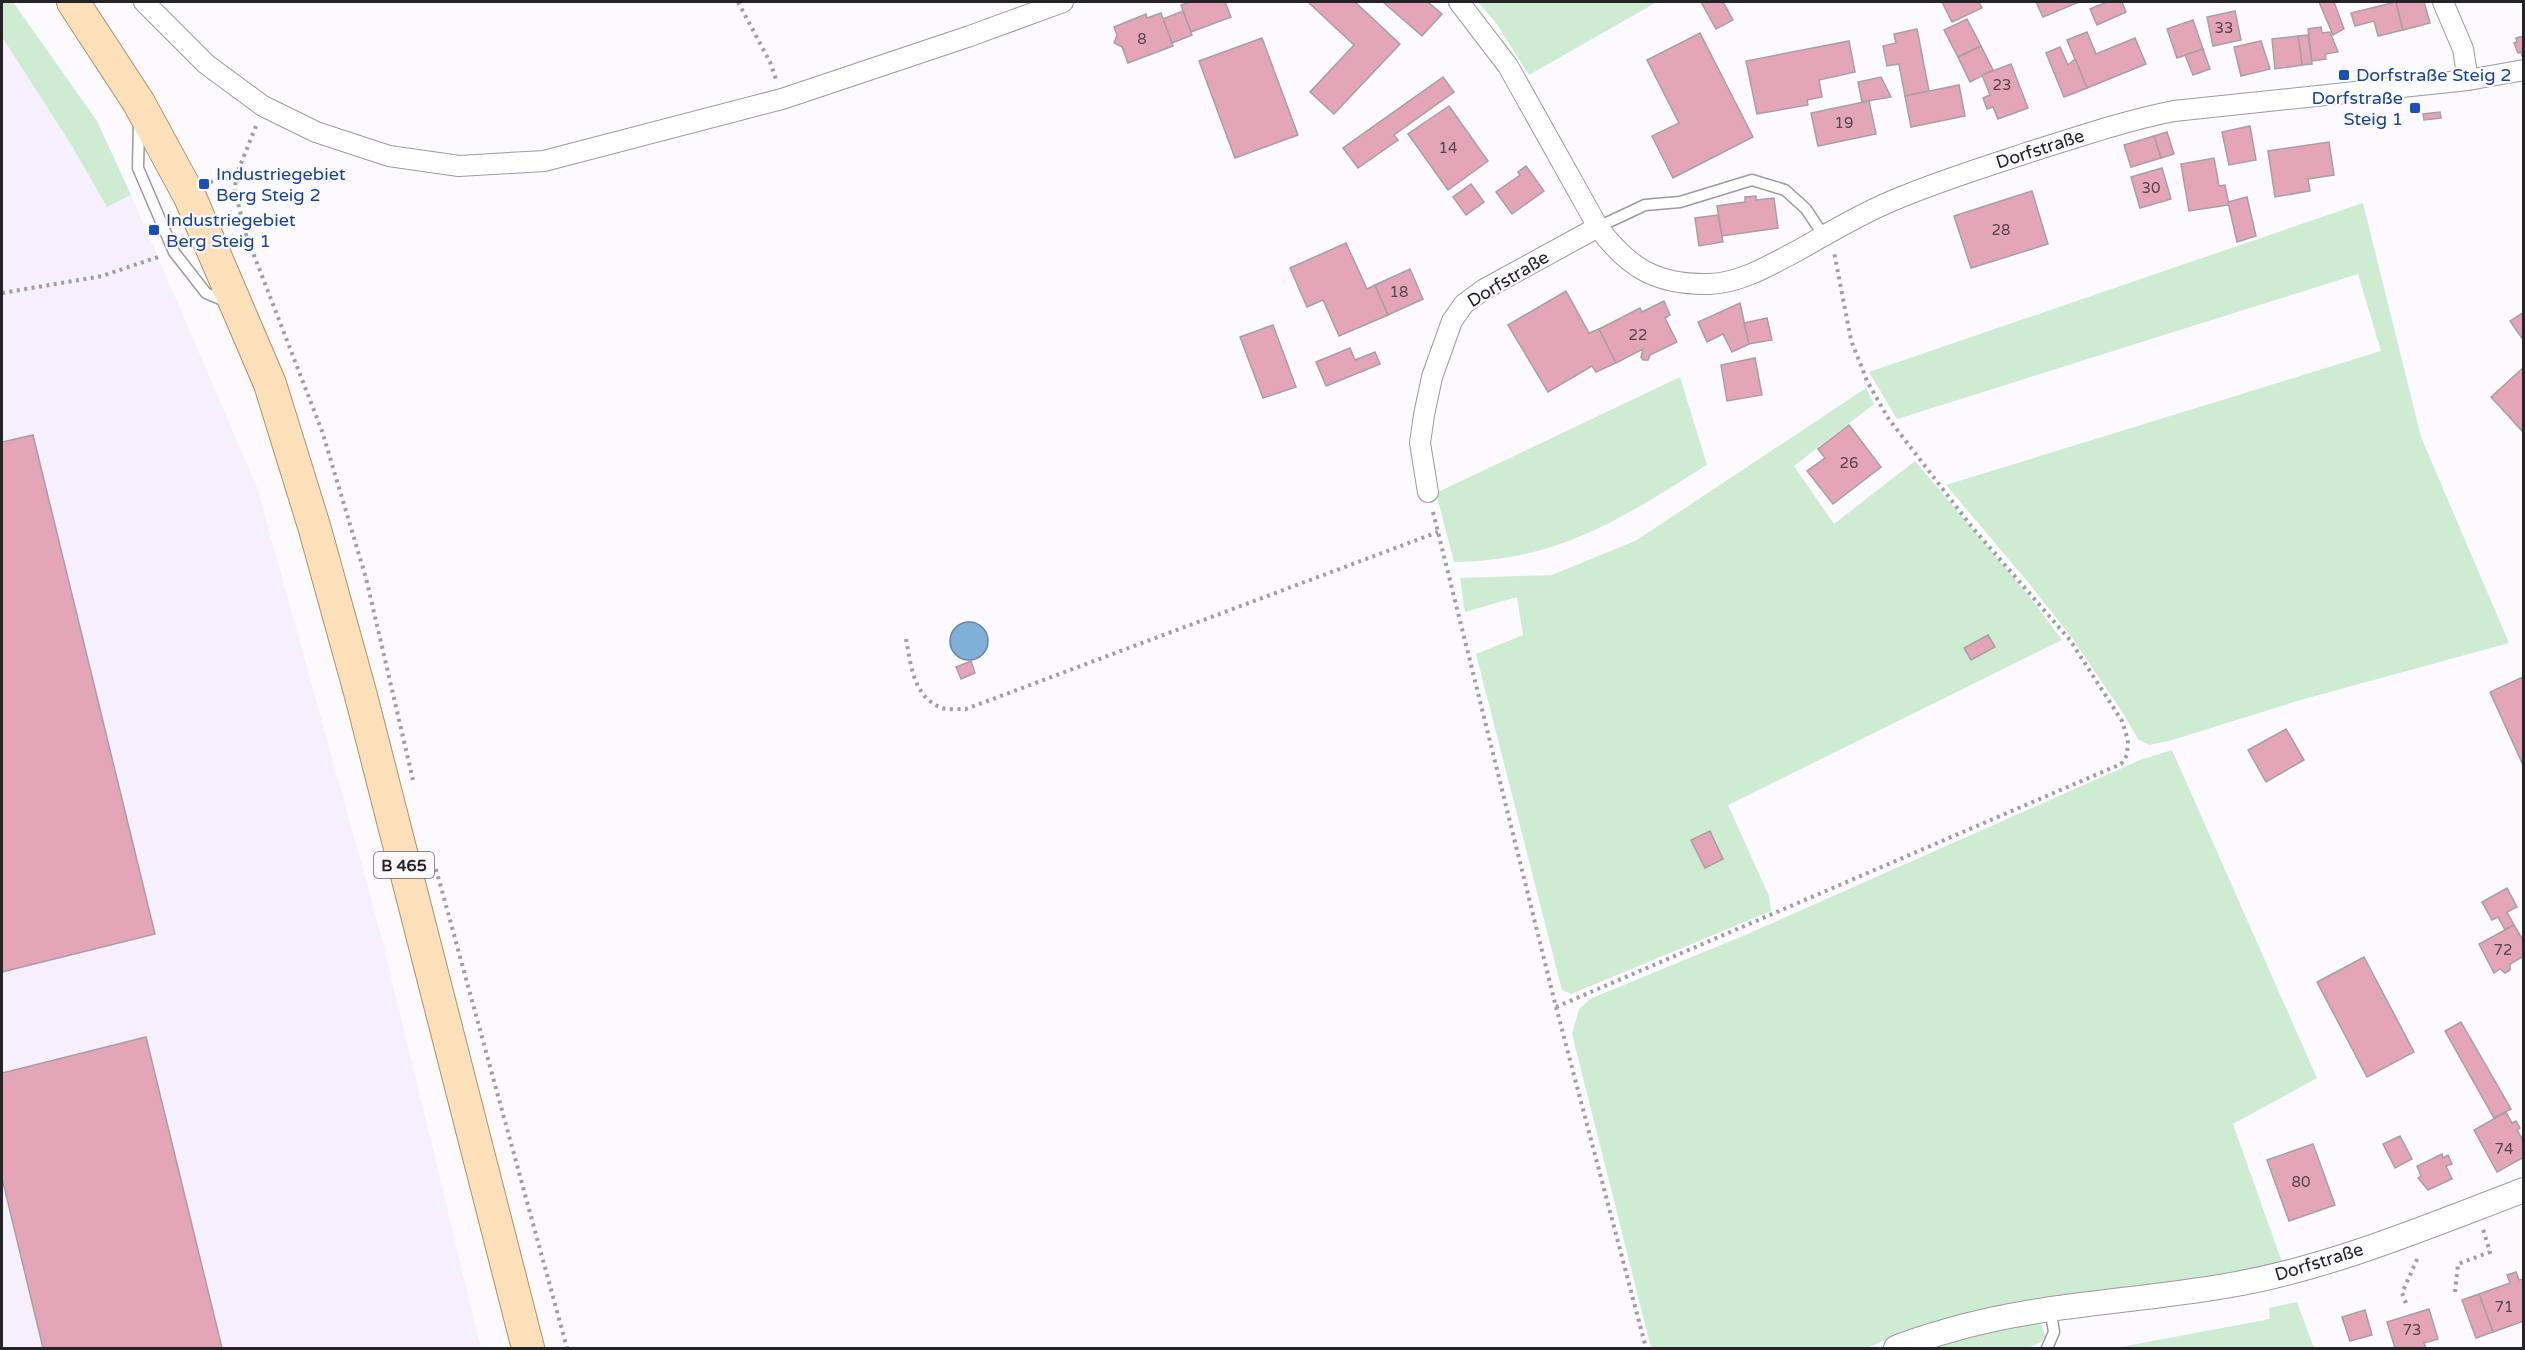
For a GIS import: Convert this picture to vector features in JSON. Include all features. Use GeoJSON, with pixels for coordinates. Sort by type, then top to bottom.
{"type":"FeatureCollection","features":[{"type":"Feature","properties":{"kind":"main road","name":"B 465"},"geometry":{"type":"LineString","coordinates":[[73,2],[139,104],[189,197],[270,384],[345,636],[528,1348]]}},
{"type":"Feature","properties":{"kind":"street"},"geometry":{"type":"LineString","coordinates":[[144,2],[206,64],[263,106],[316,132],[389,156],[459,166],[544,161],[782,99],[1063,2]]}},
{"type":"Feature","properties":{"kind":"street","name":"Dorfstraße"},"geometry":{"type":"LineString","coordinates":[[1459,2],[1508,66],[1598,227],[1616,251],[1635,266],[1656,278],[1685,284],[1711,284],[1736,280],[1760,271],[1892,201],[1956,176],[2131,120],[2174,111],[2468,80],[2523,70]]}},
{"type":"Feature","properties":{"kind":"street"},"geometry":{"type":"LineString","coordinates":[[2444,2],[2463,49],[2468,80]]}},
{"type":"Feature","properties":{"kind":"street","name":"Dorfstraße"},"geometry":{"type":"LineString","coordinates":[[1428,492],[1420,443],[1432,377],[1452,321],[1464,304],[1483,290],[1598,227]]}},
{"type":"Feature","properties":{"kind":"street","name":"Dorfstraße"},"geometry":{"type":"LineString","coordinates":[[1896,1348],[1972,1324],[2050,1308],[2106,1303],[2226,1286],[2271,1277],[2330,1260],[2523,1190]]}},
{"type":"Feature","properties":{"kind":"lane"},"geometry":{"type":"LineString","coordinates":[[1598,227],[1645,205],[1680,202],[1752,180],[1785,190],[1806,209],[1824,236]]}},
{"type":"Feature","properties":{"kind":"lane"},"geometry":{"type":"LineString","coordinates":[[2047,1348],[2054,1332],[2050,1308]]}},
{"type":"Feature","properties":{"kind":"path"},"geometry":{"type":"LineString","coordinates":[[738,2],[771,62]]}},
{"type":"Feature","properties":{"kind":"path"},"geometry":{"type":"LineString","coordinates":[[204,184],[236,176]]}},
{"type":"Feature","properties":{"kind":"path"},"geometry":{"type":"LineString","coordinates":[[1556,1007],[2121,764],[2127,755],[2128,740],[2122,721],[2070,640],[1972,528],[1888,418],[1867,381],[1851,340],[1834,254],[1824,236]]}},
{"type":"Feature","properties":{"kind":"path"},"geometry":{"type":"LineString","coordinates":[[2,293],[102,276],[166,255]]}},
{"type":"Feature","properties":{"kind":"path"},"geometry":{"type":"LineString","coordinates":[[1428,492],[1556,1007],[1646,1348]]}},
{"type":"Feature","properties":{"kind":"path"},"geometry":{"type":"LineString","coordinates":[[906,639],[914,681],[926,698],[943,709],[966,709],[1438,532]]}},
{"type":"Feature","properties":{"kind":"path"},"geometry":{"type":"LineString","coordinates":[[2455,1292],[2458,1264],[2490,1252],[2477,1208]]}},
{"type":"Feature","properties":{"kind":"path"},"geometry":{"type":"LineString","coordinates":[[2406,1303],[2402,1293],[2418,1258],[2428,1226]]}},
{"type":"Feature","properties":{"kind":"shaded area"},"geometry":{"type":"Polygon","coordinates":[[[2,37],[72,146],[107,207],[131,195],[257,487],[380,931],[481,1348],[2,1348],[2,37]]]}},
{"type":"Feature","properties":{"kind":"green space"},"geometry":{"type":"Polygon","coordinates":[[[2,2],[13,2],[97,121],[131,195],[107,207],[72,146],[2,37],[2,2]]]}},
{"type":"Feature","properties":{"kind":"green space"},"geometry":{"type":"Polygon","coordinates":[[[1478,2],[1657,2],[1529,75],[1496,23],[1478,2]]]}},
{"type":"Feature","properties":{"kind":"green space"},"geometry":{"type":"Polygon","coordinates":[[[2363,203],[2421,437],[2509,643],[2304,699],[2169,741],[2149,745],[2138,739],[2072,638],[1946,485],[2381,351],[2358,274],[1897,419],[1869,372],[2363,203]]]}},
{"type":"Feature","properties":{"kind":"green space"},"geometry":{"type":"Polygon","coordinates":[[[1680,377],[1707,465],[1617,519],[1558,545],[1526,554],[1454,562],[1436,493],[1680,377]]]}},
{"type":"Feature","properties":{"kind":"green space"},"geometry":{"type":"Polygon","coordinates":[[[1866,388],[1874,404],[1794,466],[1834,524],[1915,461],[2029,596],[2062,640],[1728,805],[1769,896],[1771,911],[1571,994],[1562,990],[1476,654],[1523,635],[1517,597],[1465,612],[1460,578],[1552,575],[1637,540],[1866,388]]]}},
{"type":"Feature","properties":{"kind":"green space"},"geometry":{"type":"Polygon","coordinates":[[[2172,750],[2317,1078],[2233,1124],[2283,1265],[1901,1333],[1867,1348],[1651,1348],[1572,1034],[1579,1009],[1592,998],[1750,933],[2140,760],[2172,750]]]}},
{"type":"Feature","properties":{"kind":"green space"},"geometry":{"type":"Polygon","coordinates":[[[2297,1302],[2314,1348],[2115,1348],[2270,1319],[2269,1308],[2297,1302]]]}},
{"type":"Feature","properties":{"kind":"green space"},"geometry":{"type":"Polygon","coordinates":[[[2036,1323],[2042,1325],[2045,1336],[2041,1342],[2028,1348],[1931,1348],[1972,1336],[2036,1323]]]}},
{"type":"Feature","properties":{"kind":"water"},"geometry":{"type":"Polygon","coordinates":[[[969,622],[976,623],[982,628],[987,634],[987,648],[982,654],[976,659],[969,660],[962,659],[956,654],[951,648],[950,641],[951,634],[956,628],[962,623],[969,622]]]}},
{"type":"Feature","properties":{"kind":"building"},"geometry":{"type":"Polygon","coordinates":[[[1190,2],[1225,2],[1231,17],[1191,32],[1181,5],[1190,2]]]}},
{"type":"Feature","properties":{"kind":"building"},"geometry":{"type":"Polygon","coordinates":[[[1355,2],[1400,44],[1334,114],[1310,92],[1354,45],[1309,3],[1355,2]]]}},
{"type":"Feature","properties":{"kind":"building"},"geometry":{"type":"Polygon","coordinates":[[[1383,2],[1428,2],[1442,14],[1422,36],[1383,2]]]}},
{"type":"Feature","properties":{"kind":"building"},"geometry":{"type":"Polygon","coordinates":[[[1701,2],[1723,2],[1733,20],[1716,29],[1701,2]]]}},
{"type":"Feature","properties":{"kind":"building"},"geometry":{"type":"Polygon","coordinates":[[[1942,2],[1979,2],[1982,8],[1952,22],[1942,2]]]}},
{"type":"Feature","properties":{"kind":"building"},"geometry":{"type":"Polygon","coordinates":[[[2036,2],[2079,2],[2043,17],[2036,2]]]}},
{"type":"Feature","properties":{"kind":"building"},"geometry":{"type":"Polygon","coordinates":[[[2107,2],[2122,2],[2126,12],[2097,25],[2090,9],[2107,2]]]}},
{"type":"Feature","properties":{"kind":"building"},"geometry":{"type":"Polygon","coordinates":[[[2319,2],[2334,2],[2344,29],[2333,35],[2319,2]]]}},
{"type":"Feature","properties":{"kind":"building"},"geometry":{"type":"Polygon","coordinates":[[[2396,2],[2403,30],[2378,36],[2374,21],[2355,26],[2351,13],[2396,2]]]}},
{"type":"Feature","properties":{"kind":"building"},"geometry":{"type":"Polygon","coordinates":[[[2396,2],[2424,2],[2430,23],[2403,30],[2396,2]]]}},
{"type":"Feature","properties":{"kind":"building"},"geometry":{"type":"Polygon","coordinates":[[[1183,11],[1192,35],[1172,43],[1163,19],[1183,11]]]}},
{"type":"Feature","properties":{"kind":"building"},"geometry":{"type":"Polygon","coordinates":[[[2235,11],[2241,40],[2213,46],[2207,17],[2235,11]]]}},
{"type":"Feature","properties":{"kind":"building"},"geometry":{"type":"Polygon","coordinates":[[[1161,13],[1173,46],[1128,63],[1122,47],[1114,43],[1117,35],[1114,27],[1146,14],[1147,18],[1161,13]]]}},
{"type":"Feature","properties":{"kind":"building"},"geometry":{"type":"Polygon","coordinates":[[[1967,19],[1981,46],[1958,57],[1944,30],[1967,19]]]}},
{"type":"Feature","properties":{"kind":"building"},"geometry":{"type":"Polygon","coordinates":[[[2193,20],[2203,49],[2177,58],[2167,29],[2193,20]]]}},
{"type":"Feature","properties":{"kind":"building"},"geometry":{"type":"Polygon","coordinates":[[[2321,27],[2322,33],[2330,32],[2338,52],[2325,54],[2326,59],[2312,61],[2308,29],[2321,27]]]}},
{"type":"Feature","properties":{"kind":"building"},"geometry":{"type":"Polygon","coordinates":[[[1917,29],[1929,91],[1905,96],[1899,64],[1887,66],[1883,46],[1896,43],[1894,34],[1917,29]]]}},
{"type":"Feature","properties":{"kind":"building"},"geometry":{"type":"Polygon","coordinates":[[[2087,32],[2096,54],[2135,38],[2146,64],[2087,88],[2067,40],[2087,32]]]}},
{"type":"Feature","properties":{"kind":"building"},"geometry":{"type":"Polygon","coordinates":[[[1700,33],[1753,137],[1673,178],[1652,136],[1679,123],[1647,60],[1700,33]]]}},
{"type":"Feature","properties":{"kind":"building"},"geometry":{"type":"Polygon","coordinates":[[[2308,35],[2312,64],[2302,65],[2298,36],[2308,35]]]}},
{"type":"Feature","properties":{"kind":"building"},"geometry":{"type":"Polygon","coordinates":[[[2298,36],[2302,65],[2275,69],[2272,39],[2298,36]]]}},
{"type":"Feature","properties":{"kind":"building"},"geometry":{"type":"Polygon","coordinates":[[[2524,36],[2524,56],[2522,56],[2521,52],[2518,53],[2514,43],[2517,42],[2516,38],[2524,36]]]}},
{"type":"Feature","properties":{"kind":"building"},"geometry":{"type":"Polygon","coordinates":[[[1262,38],[1298,135],[1235,158],[1199,61],[1262,38]]]}},
{"type":"Feature","properties":{"kind":"building"},"geometry":{"type":"Polygon","coordinates":[[[1849,41],[1855,72],[1819,80],[1822,97],[1807,100],[1808,105],[1757,114],[1746,61],[1849,41]]]}},
{"type":"Feature","properties":{"kind":"building"},"geometry":{"type":"Polygon","coordinates":[[[2261,41],[2270,69],[2241,76],[2234,47],[2261,41]]]}},
{"type":"Feature","properties":{"kind":"building"},"geometry":{"type":"Polygon","coordinates":[[[1981,46],[1993,70],[1970,82],[1958,57],[1981,46]]]}},
{"type":"Feature","properties":{"kind":"building"},"geometry":{"type":"Polygon","coordinates":[[[2060,47],[2068,65],[2075,59],[2087,88],[2064,97],[2046,53],[2060,47]]]}},
{"type":"Feature","properties":{"kind":"building"},"geometry":{"type":"Polygon","coordinates":[[[2203,49],[2210,69],[2193,75],[2185,55],[2203,49]]]}},
{"type":"Feature","properties":{"kind":"building"},"geometry":{"type":"Polygon","coordinates":[[[2011,64],[2028,108],[1998,119],[1993,107],[1987,109],[1983,98],[1990,95],[1982,75],[2011,64]]]}},
{"type":"Feature","properties":{"kind":"building"},"geometry":{"type":"Polygon","coordinates":[[[1443,77],[1454,92],[1394,135],[1398,140],[1358,168],[1343,148],[1443,77]]]}},
{"type":"Feature","properties":{"kind":"building"},"geometry":{"type":"Polygon","coordinates":[[[1881,77],[1891,97],[1862,102],[1858,82],[1881,77]]]}},
{"type":"Feature","properties":{"kind":"building"},"geometry":{"type":"Polygon","coordinates":[[[1959,85],[1965,116],[1911,127],[1905,96],[1959,85]]]}},
{"type":"Feature","properties":{"kind":"building"},"geometry":{"type":"Polygon","coordinates":[[[1869,101],[1876,134],[1818,146],[1811,113],[1869,101]]]}},
{"type":"Feature","properties":{"kind":"building"},"geometry":{"type":"Polygon","coordinates":[[[1449,106],[1488,161],[1448,190],[1408,134],[1449,106]]]}},
{"type":"Feature","properties":{"kind":"building"},"geometry":{"type":"Polygon","coordinates":[[[2440,112],[2441,118],[2424,120],[2423,114],[2440,112]]]}},
{"type":"Feature","properties":{"kind":"building"},"geometry":{"type":"Polygon","coordinates":[[[2250,126],[2256,160],[2229,165],[2222,132],[2250,126]]]}},
{"type":"Feature","properties":{"kind":"building"},"geometry":{"type":"Polygon","coordinates":[[[2167,132],[2174,154],[2161,158],[2154,136],[2167,132]]]}},
{"type":"Feature","properties":{"kind":"building"},"geometry":{"type":"Polygon","coordinates":[[[2154,136],[2161,158],[2131,167],[2124,145],[2154,136]]]}},
{"type":"Feature","properties":{"kind":"building"},"geometry":{"type":"Polygon","coordinates":[[[2329,142],[2334,175],[2308,179],[2310,191],[2275,197],[2268,151],[2329,142]]]}},
{"type":"Feature","properties":{"kind":"building"},"geometry":{"type":"Polygon","coordinates":[[[2214,158],[2219,186],[2225,185],[2229,205],[2189,211],[2181,164],[2214,158]]]}},
{"type":"Feature","properties":{"kind":"building"},"geometry":{"type":"Polygon","coordinates":[[[1526,166],[1544,191],[1512,214],[1496,192],[1520,175],[1518,172],[1526,166]]]}},
{"type":"Feature","properties":{"kind":"building"},"geometry":{"type":"Polygon","coordinates":[[[2162,168],[2171,199],[2140,208],[2131,177],[2162,168]]]}},
{"type":"Feature","properties":{"kind":"building"},"geometry":{"type":"Polygon","coordinates":[[[1471,184],[1484,202],[1466,215],[1453,197],[1471,184]]]}},
{"type":"Feature","properties":{"kind":"building"},"geometry":{"type":"Polygon","coordinates":[[[2032,191],[2048,244],[1971,268],[1954,216],[2032,191]]]}},
{"type":"Feature","properties":{"kind":"building"},"geometry":{"type":"Polygon","coordinates":[[[1756,196],[1756,200],[1774,198],[1778,228],[1722,236],[1717,206],[1745,202],[1745,197],[1756,196]]]}},
{"type":"Feature","properties":{"kind":"building"},"geometry":{"type":"Polygon","coordinates":[[[2247,197],[2256,236],[2237,242],[2228,202],[2247,197]]]}},
{"type":"Feature","properties":{"kind":"building"},"geometry":{"type":"Polygon","coordinates":[[[1718,215],[1723,242],[1699,246],[1695,218],[1718,215]]]}},
{"type":"Feature","properties":{"kind":"building"},"geometry":{"type":"Polygon","coordinates":[[[1346,243],[1367,289],[1375,285],[1388,315],[1339,336],[1323,300],[1307,307],[1290,268],[1346,243]]]}},
{"type":"Feature","properties":{"kind":"building"},"geometry":{"type":"Polygon","coordinates":[[[1410,269],[1423,299],[1388,315],[1375,285],[1410,269]]]}},
{"type":"Feature","properties":{"kind":"building"},"geometry":{"type":"Polygon","coordinates":[[[1566,291],[1589,333],[1599,329],[1616,363],[1596,372],[1592,366],[1548,392],[1508,325],[1566,291]]]}},
{"type":"Feature","properties":{"kind":"building"},"geometry":{"type":"Polygon","coordinates":[[[1664,301],[1670,315],[1665,318],[1677,342],[1650,355],[1648,360],[1643,360],[1641,357],[1643,349],[1616,363],[1599,329],[1640,308],[1642,312],[1664,301]]]}},
{"type":"Feature","properties":{"kind":"building"},"geometry":{"type":"Polygon","coordinates":[[[1740,303],[1749,344],[1732,352],[1723,334],[1707,342],[1698,322],[1740,303]]]}},
{"type":"Feature","properties":{"kind":"building"},"geometry":{"type":"Polygon","coordinates":[[[2524,312],[2524,341],[2510,321],[2524,312]]]}},
{"type":"Feature","properties":{"kind":"building"},"geometry":{"type":"Polygon","coordinates":[[[1767,318],[1772,340],[1749,344],[1744,323],[1767,318]]]}},
{"type":"Feature","properties":{"kind":"building"},"geometry":{"type":"Polygon","coordinates":[[[1273,325],[1296,387],[1263,398],[1240,337],[1273,325]]]}},
{"type":"Feature","properties":{"kind":"building"},"geometry":{"type":"Polygon","coordinates":[[[1350,348],[1355,360],[1375,352],[1380,364],[1326,386],[1316,362],[1350,348]]]}},
{"type":"Feature","properties":{"kind":"building"},"geometry":{"type":"Polygon","coordinates":[[[1755,358],[1762,395],[1727,401],[1721,365],[1755,358]]]}},
{"type":"Feature","properties":{"kind":"building"},"geometry":{"type":"Polygon","coordinates":[[[2524,367],[2524,433],[2491,397],[2524,367]]]}},
{"type":"Feature","properties":{"kind":"building"},"geometry":{"type":"Polygon","coordinates":[[[1849,425],[1881,467],[1833,504],[1807,471],[1825,458],[1818,449],[1849,425]]]}},
{"type":"Feature","properties":{"kind":"building"},"geometry":{"type":"Polygon","coordinates":[[[33,435],[155,934],[2,972],[2,442],[33,435]]]}},
{"type":"Feature","properties":{"kind":"building"},"geometry":{"type":"Polygon","coordinates":[[[1988,635],[1995,647],[1971,660],[1964,648],[1988,635]]]}},
{"type":"Feature","properties":{"kind":"building"},"geometry":{"type":"Polygon","coordinates":[[[971,661],[975,673],[961,679],[956,667],[971,661]]]}},
{"type":"Feature","properties":{"kind":"building"},"geometry":{"type":"Polygon","coordinates":[[[2523,677],[2524,765],[2490,692],[2523,677]]]}},
{"type":"Feature","properties":{"kind":"building"},"geometry":{"type":"Polygon","coordinates":[[[2286,729],[2304,760],[2266,782],[2248,750],[2286,729]]]}},
{"type":"Feature","properties":{"kind":"building"},"geometry":{"type":"Polygon","coordinates":[[[1710,831],[1723,859],[1705,868],[1691,840],[1710,831]]]}},
{"type":"Feature","properties":{"kind":"building"},"geometry":{"type":"Polygon","coordinates":[[[2507,888],[2517,907],[2507,912],[2514,925],[2505,930],[2498,917],[2492,920],[2482,902],[2507,888]]]}},
{"type":"Feature","properties":{"kind":"building"},"geometry":{"type":"Polygon","coordinates":[[[2514,925],[2524,942],[2524,956],[2510,964],[2510,970],[2505,973],[2500,969],[2494,973],[2479,944],[2514,925]]]}},
{"type":"Feature","properties":{"kind":"building"},"geometry":{"type":"Polygon","coordinates":[[[2364,957],[2414,1052],[2367,1077],[2317,982],[2364,957]]]}},
{"type":"Feature","properties":{"kind":"building"},"geometry":{"type":"Polygon","coordinates":[[[2461,1022],[2511,1109],[2494,1118],[2445,1031],[2461,1022]]]}},
{"type":"Feature","properties":{"kind":"building"},"geometry":{"type":"Polygon","coordinates":[[[146,1037],[222,1348],[43,1348],[2,1178],[2,1073],[146,1037]]]}},
{"type":"Feature","properties":{"kind":"building"},"geometry":{"type":"Polygon","coordinates":[[[2506,1112],[2512,1123],[2516,1121],[2520,1128],[2517,1130],[2524,1142],[2524,1157],[2497,1172],[2474,1130],[2506,1112]]]}},
{"type":"Feature","properties":{"kind":"building"},"geometry":{"type":"Polygon","coordinates":[[[2400,1136],[2412,1159],[2395,1168],[2383,1144],[2400,1136]]]}},
{"type":"Feature","properties":{"kind":"building"},"geometry":{"type":"Polygon","coordinates":[[[2313,1144],[2335,1205],[2289,1221],[2267,1160],[2313,1144]]]}},
{"type":"Feature","properties":{"kind":"building"},"geometry":{"type":"Polygon","coordinates":[[[2442,1154],[2443,1158],[2448,1155],[2452,1164],[2446,1166],[2452,1179],[2428,1190],[2418,1178],[2421,1176],[2417,1166],[2442,1154]]]}},
{"type":"Feature","properties":{"kind":"building"},"geometry":{"type":"Polygon","coordinates":[[[2516,1272],[2519,1280],[2524,1279],[2524,1321],[2493,1332],[2479,1294],[2510,1283],[2507,1275],[2516,1272]]]}},
{"type":"Feature","properties":{"kind":"building"},"geometry":{"type":"Polygon","coordinates":[[[2479,1294],[2493,1332],[2476,1338],[2462,1300],[2479,1294]]]}},
{"type":"Feature","properties":{"kind":"building"},"geometry":{"type":"Polygon","coordinates":[[[2429,1309],[2438,1339],[2424,1343],[2426,1348],[2395,1348],[2387,1322],[2429,1309]]]}},
{"type":"Feature","properties":{"kind":"building"},"geometry":{"type":"Polygon","coordinates":[[[2365,1310],[2372,1335],[2350,1341],[2342,1317],[2365,1310]]]}},
{"type":"Feature","properties":{"kind":"place","name":"Dorfstraße Steig 2"},"geometry":{"type":"Point","coordinates":[2344,75]}},
{"type":"Feature","properties":{"kind":"place","name":"Dorfstraße Steig 1"},"geometry":{"type":"Point","coordinates":[2415,108]}},
{"type":"Feature","properties":{"kind":"place","name":"Industriegebiet Berg Steig 2"},"geometry":{"type":"Point","coordinates":[204,184]}},
{"type":"Feature","properties":{"kind":"place","name":"Industriegebiet Berg Steig 1"},"geometry":{"type":"Point","coordinates":[154,230]}}]}
